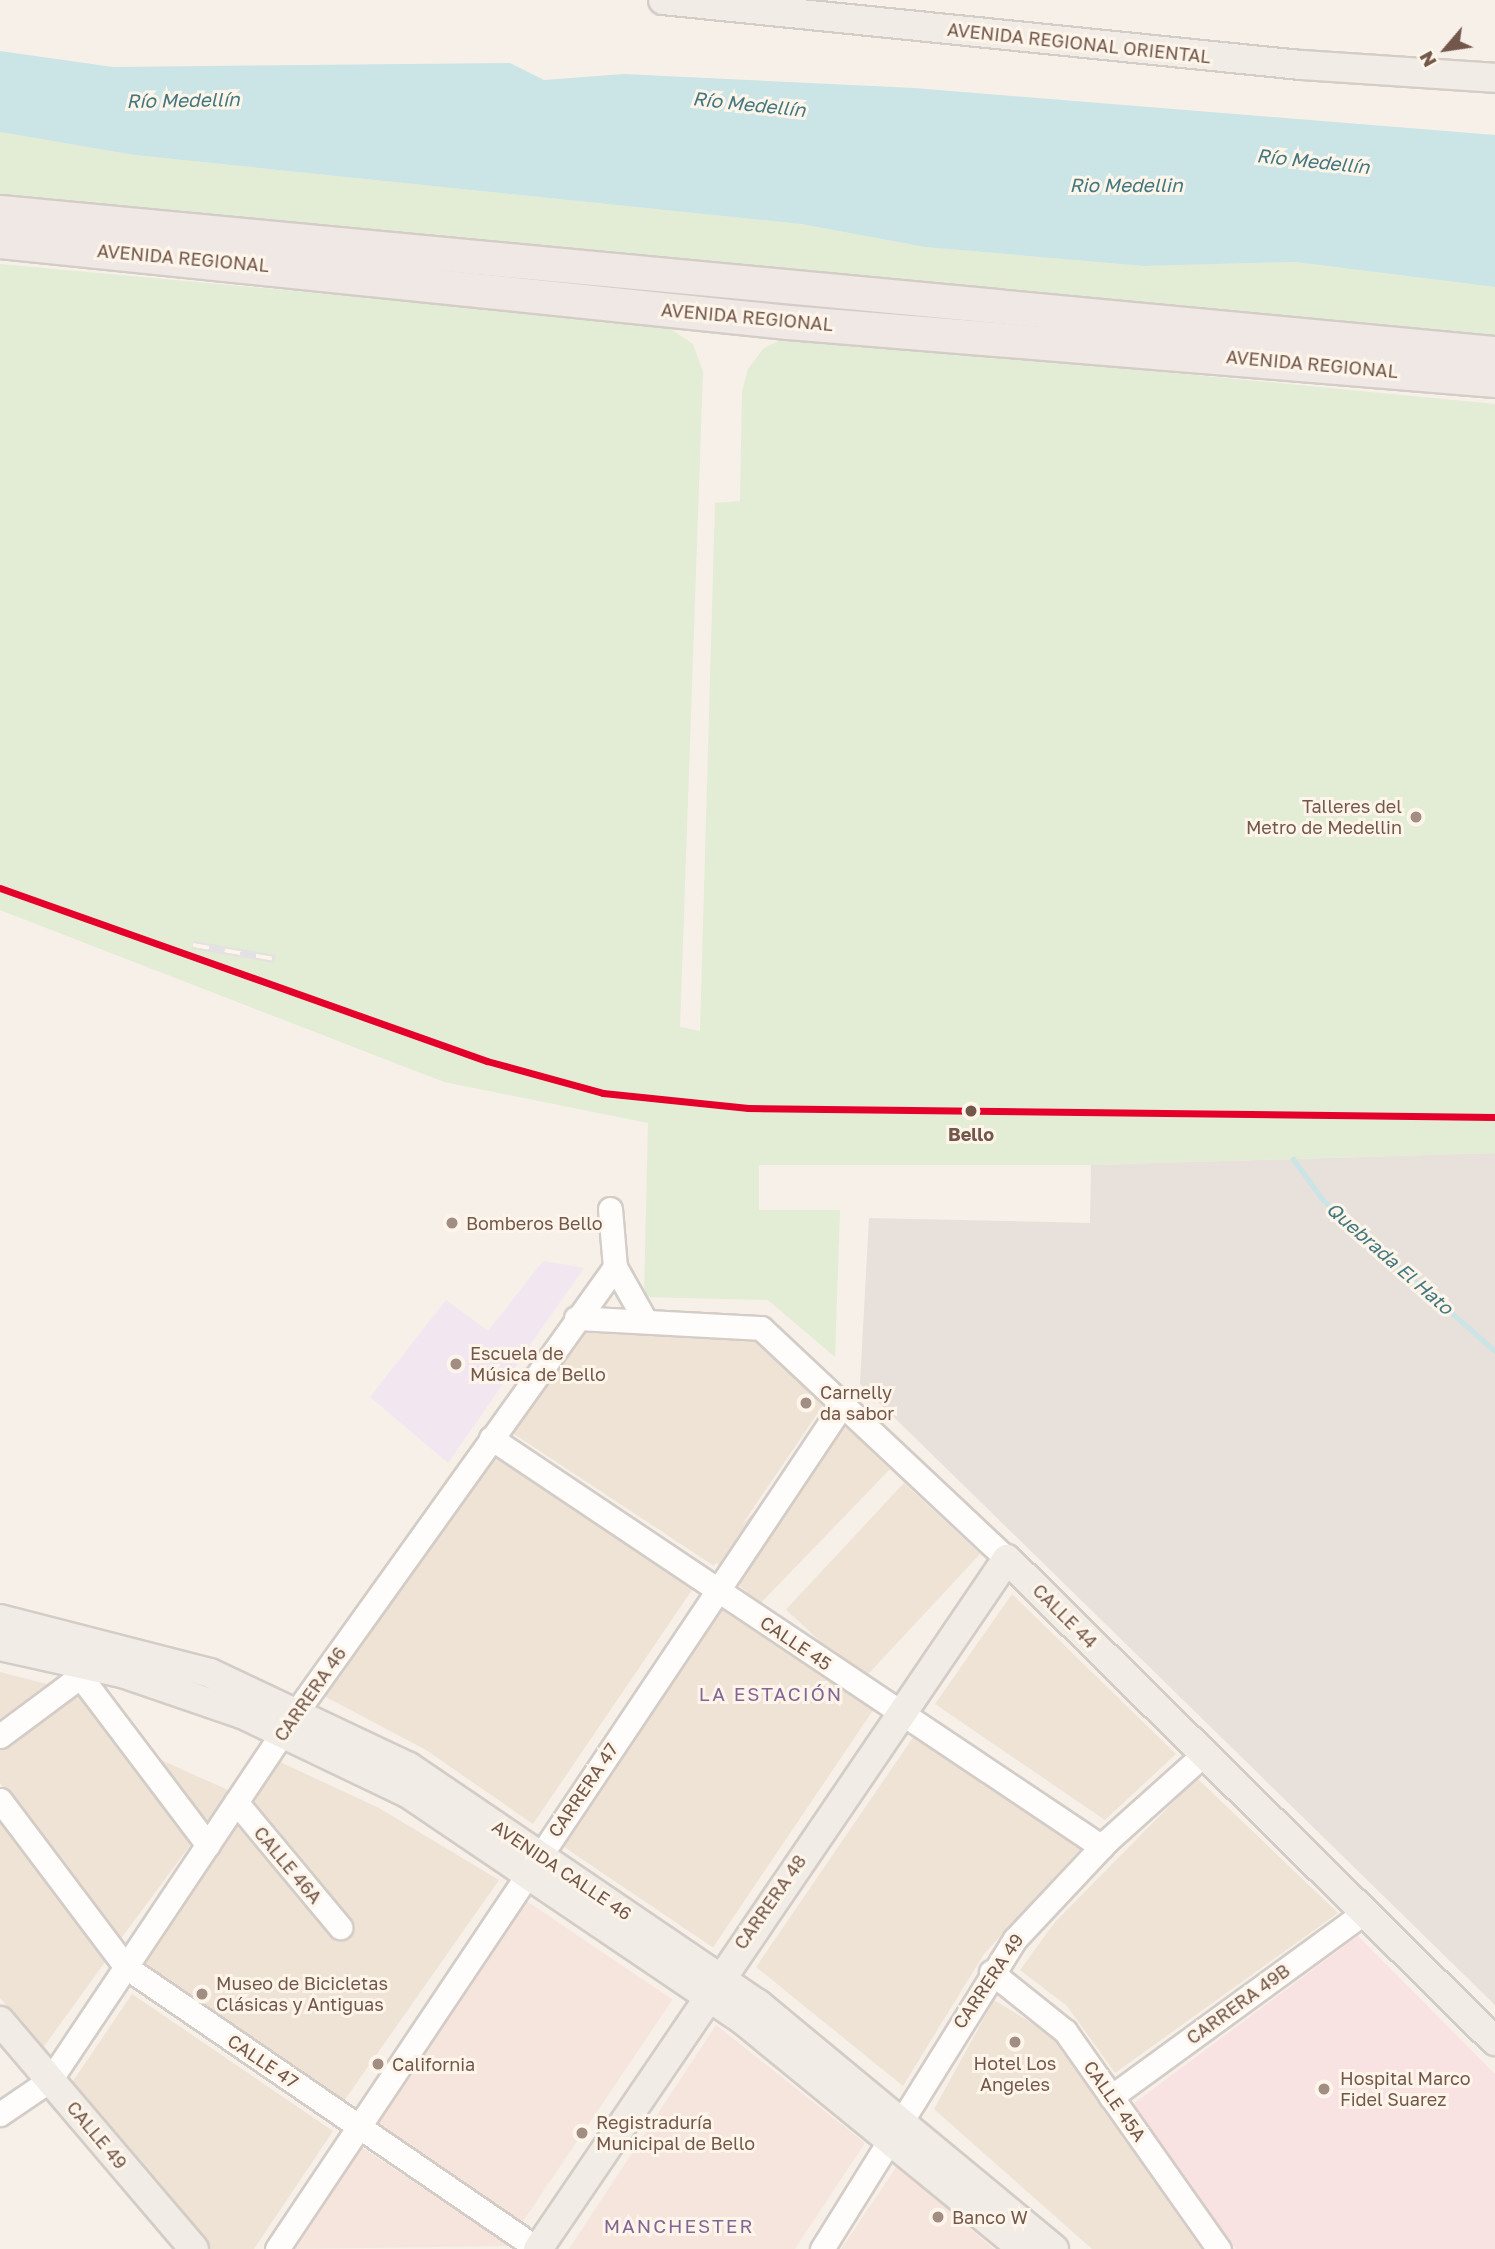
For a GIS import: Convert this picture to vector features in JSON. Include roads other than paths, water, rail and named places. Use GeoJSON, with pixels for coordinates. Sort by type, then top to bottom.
{"type":"FeatureCollection","features":[{"type":"Feature","properties":{"kind":"highway","name":"AVENIDA REGIONAL"},"geometry":{"type":"LineString","coordinates":[[0,212],[1495,353]]}},
{"type":"Feature","properties":{"kind":"highway","name":"AVENIDA REGIONAL"},"geometry":{"type":"LineString","coordinates":[[0,241],[788,322],[1495,380]]}},
{"type":"Feature","properties":{"kind":"main road","name":"AVENIDA REGIONAL ORIENTAL"},"geometry":{"type":"LineString","coordinates":[[663,0],[1301,65],[1492,76]]}},
{"type":"Feature","properties":{"kind":"main road","name":"CARRERA 48"},"geometry":{"type":"LineString","coordinates":[[538,2249],[713,1985],[1007,1559]]}},
{"type":"Feature","properties":{"kind":"main road","name":"CALLE 44"},"geometry":{"type":"LineString","coordinates":[[1007,1559],[1495,2041]]}},
{"type":"Feature","properties":{"kind":"main road","name":"AVENIDA CALLE 46"},"geometry":{"type":"LineString","coordinates":[[0,1619],[163,1658],[290,1722],[533,1865],[713,1985],[1054,2249]]}},
{"type":"Feature","properties":{"kind":"main road","name":"AVENIDA CALLE 46"},"geometry":{"type":"LineString","coordinates":[[0,1646],[290,1722]]}},
{"type":"Feature","properties":{"kind":"main road","name":"CALLE 49"},"geometry":{"type":"LineString","coordinates":[[0,2021],[194,2249]]}},
{"type":"Feature","properties":{"kind":"main road","name":"AVENIDA CALLE 46"},"geometry":{"type":"LineString","coordinates":[[898,2130],[1023,2249]]}},
{"type":"Feature","properties":{"kind":"street"},"geometry":{"type":"LineString","coordinates":[[610,1209],[615,1268],[645,1320]]}},
{"type":"Feature","properties":{"kind":"street","name":"CARRERA 46"},"geometry":{"type":"LineString","coordinates":[[0,2114],[50,2080],[290,1722],[576,1318],[615,1268]]}},
{"type":"Feature","properties":{"kind":"street","name":"CALLE 44"},"geometry":{"type":"LineString","coordinates":[[576,1318],[761,1328],[844,1402],[1007,1559]]}},
{"type":"Feature","properties":{"kind":"street","name":"CARRERA 47"},"geometry":{"type":"LineString","coordinates":[[277,2249],[844,1402]]}},
{"type":"Feature","properties":{"kind":"street","name":"CALLE 45"},"geometry":{"type":"LineString","coordinates":[[491,1438],[1102,1847]]}},
{"type":"Feature","properties":{"kind":"street"},"geometry":{"type":"LineString","coordinates":[[0,1736],[81,1667],[208,1844]]}},
{"type":"Feature","properties":{"kind":"street","name":"CARRERA 49"},"geometry":{"type":"LineString","coordinates":[[822,2249],[898,2130],[991,1972],[1102,1847],[1205,1754]]}},
{"type":"Feature","properties":{"kind":"street","name":"CALLE 47"},"geometry":{"type":"LineString","coordinates":[[0,1800],[126,1967],[538,2249]]}},
{"type":"Feature","properties":{"kind":"street","name":"CALLE 46A"},"geometry":{"type":"LineString","coordinates":[[236,1802],[340,1927]]}},
{"type":"Feature","properties":{"kind":"street","name":"CARRERA 49B"},"geometry":{"type":"LineString","coordinates":[[1111,2096],[1365,1912]]}},
{"type":"Feature","properties":{"kind":"street","name":"CALLE 45A"},"geometry":{"type":"LineString","coordinates":[[991,1972],[1051,2016],[1219,2249]]}},
{"type":"Feature","properties":{"kind":"water","name":"Rio Medellin"},"geometry":{"type":"Polygon","coordinates":[[[0,51],[113,67],[510,63],[544,80],[624,74],[914,88],[1495,135],[1495,287],[1295,262],[1144,266],[925,247],[801,224],[134,155],[0,132],[0,51]]]}},
{"type":"Feature","properties":{"kind":"waterway","name":"Quebrada El Hato"},"geometry":{"type":"LineString","coordinates":[[1293,1159],[1323,1200],[1495,1351]]}},
{"type":"Feature","properties":{"kind":"railway"},"geometry":{"type":"LineString","coordinates":[[193,945],[275,959]]}},
{"type":"Feature","properties":{"kind":"place","name":"Talleres del Metro de Medellin"},"geometry":{"type":"Point","coordinates":[1416,817]}},
{"type":"Feature","properties":{"kind":"place","name":"Bello"},"geometry":{"type":"Point","coordinates":[971,1111]}},
{"type":"Feature","properties":{"kind":"place","name":"Bomberos Bello"},"geometry":{"type":"Point","coordinates":[452,1223]}},
{"type":"Feature","properties":{"kind":"place","name":"Escuela de Música de Bello"},"geometry":{"type":"Point","coordinates":[456,1364]}},
{"type":"Feature","properties":{"kind":"place","name":"Carnelly da sabor"},"geometry":{"type":"Point","coordinates":[806,1403]}},
{"type":"Feature","properties":{"kind":"place","name":"Museo de Bicicletas Clásicas y Antiguas"},"geometry":{"type":"Point","coordinates":[202,1994]}},
{"type":"Feature","properties":{"kind":"place","name":"Hotel Los Angeles"},"geometry":{"type":"Point","coordinates":[1015,2042]}},
{"type":"Feature","properties":{"kind":"place","name":"California"},"geometry":{"type":"Point","coordinates":[378,2064]}},
{"type":"Feature","properties":{"kind":"place","name":"Hospital Marco Fidel Suarez"},"geometry":{"type":"Point","coordinates":[1324,2089]}},
{"type":"Feature","properties":{"kind":"place","name":"Registraduría Municipal de Bello"},"geometry":{"type":"Point","coordinates":[582,2133]}},
{"type":"Feature","properties":{"kind":"place","name":"Banco W"},"geometry":{"type":"Point","coordinates":[938,2217]}},
{"type":"Feature","properties":{"kind":"district","name":"LA ESTACIÓN"},"geometry":{"type":"Point","coordinates":[771,1694]}},
{"type":"Feature","properties":{"kind":"district","name":"MANCHESTER"},"geometry":{"type":"Point","coordinates":[679,2226]}},
{"type":"Feature","properties":{"kind":"water label","name":"Río Medellín"},"geometry":{"type":"Point","coordinates":[183,100]}},
{"type":"Feature","properties":{"kind":"water label","name":"Río Medellín"},"geometry":{"type":"Point","coordinates":[749,104]}},
{"type":"Feature","properties":{"kind":"water label","name":"Río Medellín"},"geometry":{"type":"Point","coordinates":[1313,161]}}]}
